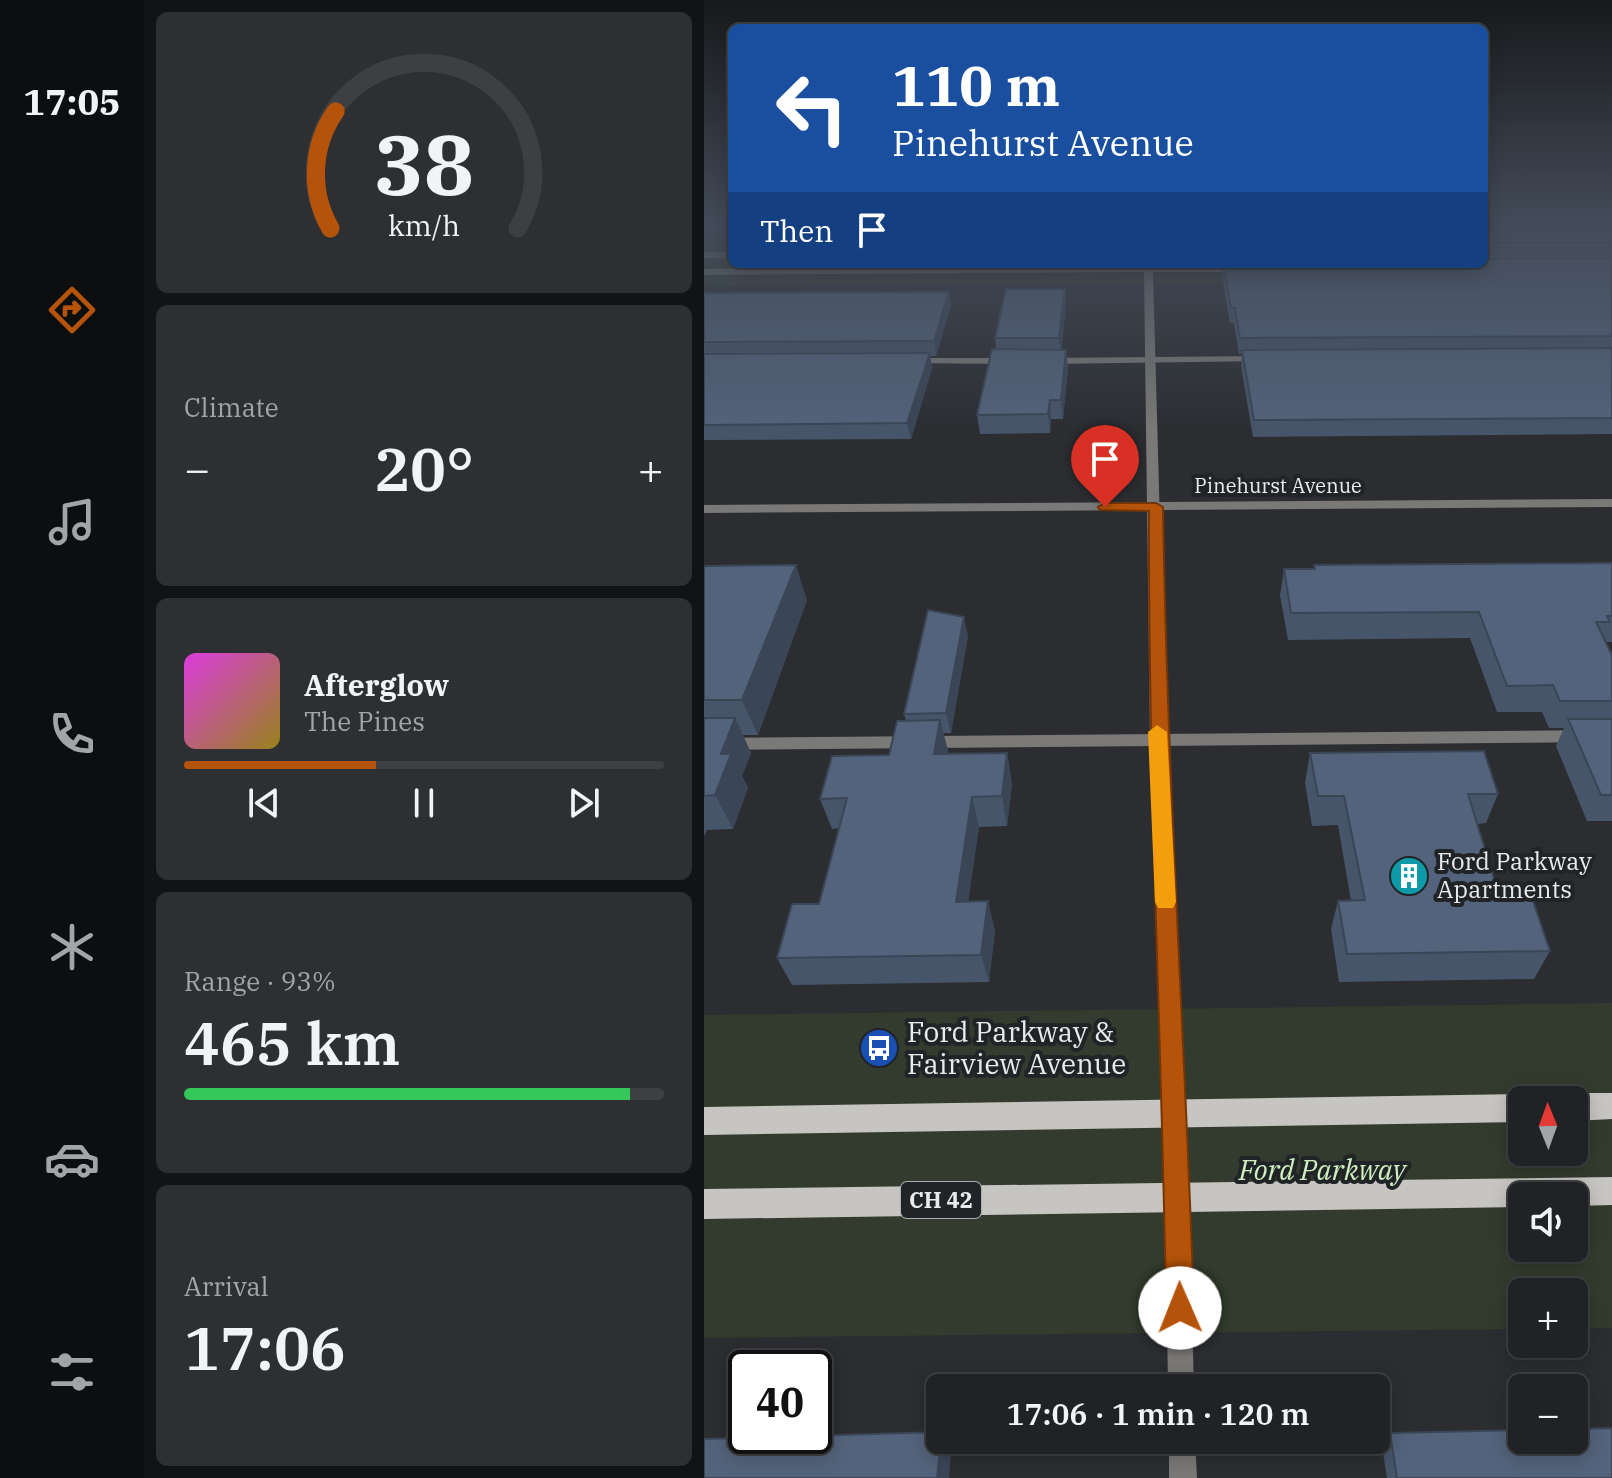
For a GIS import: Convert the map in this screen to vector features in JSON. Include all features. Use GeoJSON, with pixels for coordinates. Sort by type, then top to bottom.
{"type":"FeatureCollection","features":[{"type":"Feature","properties":{"kind":"main road"},"geometry":{"type":"LineString","coordinates":[[1588,1107],[1612,1106]]}},
{"type":"Feature","properties":{"kind":"main road"},"geometry":{"type":"LineString","coordinates":[[704,1121],[1508,1108]]}},
{"type":"Feature","properties":{"kind":"main road","name":"CH 42"},"geometry":{"type":"LineString","coordinates":[[704,1204],[1612,1191]]}},
{"type":"Feature","properties":{"kind":"street"},"geometry":{"type":"LineString","coordinates":[[1149,295],[1156,507],[1158,740],[1175,1112],[1181,1374]]}},
{"type":"Feature","properties":{"kind":"street"},"geometry":{"type":"LineString","coordinates":[[1036,361],[1278,359]]}},
{"type":"Feature","properties":{"kind":"street"},"geometry":{"type":"LineString","coordinates":[[894,361],[1020,361]]}},
{"type":"Feature","properties":{"kind":"street","name":"Pinehurst Avenue"},"geometry":{"type":"LineString","coordinates":[[704,509],[1612,503]]}},
{"type":"Feature","properties":{"kind":"street"},"geometry":{"type":"LineString","coordinates":[[704,744],[1612,736]]}},
{"type":"Feature","properties":{"kind":"street"},"geometry":{"type":"LineString","coordinates":[[1182,1454],[1183,1478]]}},
{"type":"Feature","properties":{"kind":"green space","name":"Ford Parkway"},"geometry":{"type":"Polygon","coordinates":[[[1612,1003],[1612,1328],[1588,1328],[1588,1278],[1508,1278],[1508,1329],[704,1338],[704,1015],[1612,1003]]]}},
{"type":"Feature","properties":{"kind":"building"},"geometry":{"type":"Polygon","coordinates":[[[704,295],[948,295],[934,341],[704,342],[704,295]]]}},
{"type":"Feature","properties":{"kind":"building"},"geometry":{"type":"Polygon","coordinates":[[[1005,295],[1064,295],[1059,338],[995,338],[1005,295]]]}},
{"type":"Feature","properties":{"kind":"building"},"geometry":{"type":"Polygon","coordinates":[[[1229,295],[1612,295],[1612,336],[1240,338],[1235,308],[1231,308],[1229,295]]]}},
{"type":"Feature","properties":{"kind":"building"},"geometry":{"type":"Polygon","coordinates":[[[1612,348],[1612,418],[1254,420],[1242,350],[1612,348]]]}},
{"type":"Feature","properties":{"kind":"building"},"geometry":{"type":"Polygon","coordinates":[[[992,349],[1066,350],[1061,400],[1050,400],[1048,414],[977,415],[992,349]]]}},
{"type":"Feature","properties":{"kind":"building"},"geometry":{"type":"Polygon","coordinates":[[[930,353],[907,423],[704,425],[704,354],[930,353]]]}},
{"type":"Feature","properties":{"kind":"building"},"geometry":{"type":"Polygon","coordinates":[[[1612,563],[1612,616],[1607,616],[1610,622],[1596,622],[1612,655],[1612,701],[1560,701],[1553,685],[1507,686],[1479,612],[1291,613],[1284,569],[1315,569],[1314,565],[1612,563]]]}},
{"type":"Feature","properties":{"kind":"building"},"geometry":{"type":"Polygon","coordinates":[[[796,565],[742,700],[704,700],[704,566],[796,565]]]}},
{"type":"Feature","properties":{"kind":"building"},"geometry":{"type":"Polygon","coordinates":[[[928,610],[964,617],[946,713],[904,714],[928,610]]]}},
{"type":"Feature","properties":{"kind":"building"},"geometry":{"type":"Polygon","coordinates":[[[704,718],[735,718],[721,754],[731,754],[715,795],[704,796],[704,718]]]}},
{"type":"Feature","properties":{"kind":"building"},"geometry":{"type":"Polygon","coordinates":[[[1568,719],[1612,719],[1612,795],[1601,795],[1568,719]]]}},
{"type":"Feature","properties":{"kind":"building"},"geometry":{"type":"Polygon","coordinates":[[[940,720],[934,754],[1007,753],[1002,796],[972,797],[956,902],[988,901],[981,955],[777,958],[792,904],[819,904],[847,798],[820,799],[832,756],[889,755],[897,721],[940,720]]]}},
{"type":"Feature","properties":{"kind":"building","name":"Ford Parkway Apartments"},"geometry":{"type":"Polygon","coordinates":[[[1484,751],[1498,794],[1468,794],[1500,898],[1532,898],[1550,951],[1347,954],[1338,901],[1365,900],[1344,796],[1318,796],[1310,753],[1484,751]]]}},
{"type":"Feature","properties":{"kind":"building"},"geometry":{"type":"Polygon","coordinates":[[[1612,1428],[1612,1478],[1397,1478],[1390,1433],[1508,1430],[1508,1454],[1588,1454],[1588,1429],[1612,1428]]]}},
{"type":"Feature","properties":{"kind":"building"},"geometry":{"type":"Polygon","coordinates":[[[926,1432],[926,1454],[940,1454],[937,1478],[704,1478],[704,1439],[728,1438],[728,1454],[832,1454],[832,1435],[926,1432]]]}},
{"type":"Feature","properties":{"kind":"slow traffic"},"geometry":{"type":"LineString","coordinates":[[1157,732],[1165,902]]}},
{"type":"Feature","properties":{"kind":"place","name":"Ford Parkway Apartments"},"geometry":{"type":"Point","coordinates":[1409,876]}},
{"type":"Feature","properties":{"kind":"place","name":"Ford Parkway & Fairview Avenue"},"geometry":{"type":"Point","coordinates":[879,1048]}},
{"type":"Feature","properties":{"kind":"route"},"geometry":{"type":"LineString","coordinates":[[1105,507],[1156,507],[1158,740],[1175,1112],[1180,1308]]}}]}
